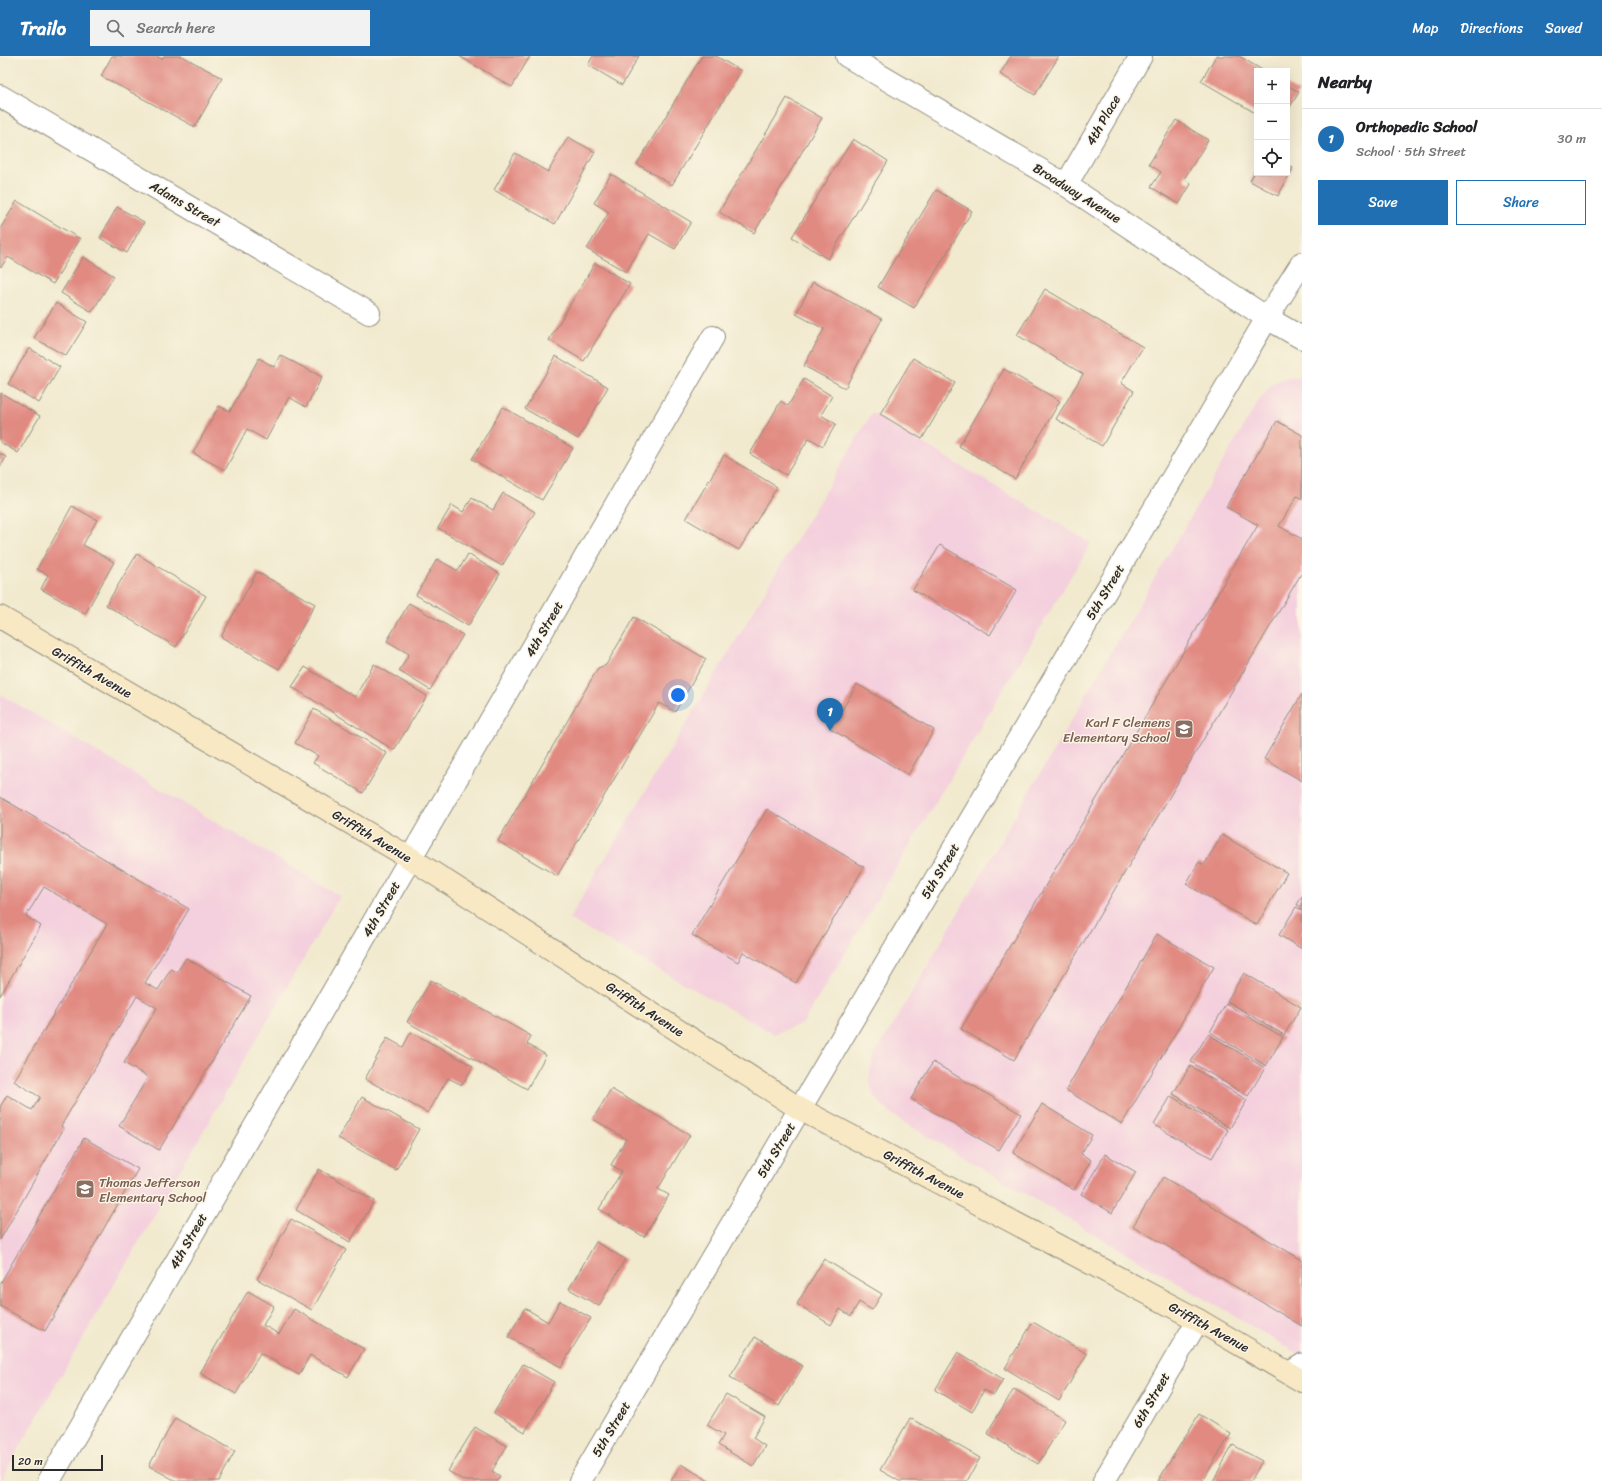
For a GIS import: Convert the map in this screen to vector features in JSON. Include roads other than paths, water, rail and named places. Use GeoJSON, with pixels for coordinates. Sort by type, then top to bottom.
{"type":"FeatureCollection","features":[{"type":"Feature","properties":{"kind":"main road","name":"Griffith Avenue"},"geometry":{"type":"LineString","coordinates":[[0,617],[410,858],[800,1109],[1297,1371]]}},
{"type":"Feature","properties":{"kind":"street","name":"Broadway Avenue"},"geometry":{"type":"LineString","coordinates":[[847,56],[1066,184],[1267,318],[1302,338]]}},
{"type":"Feature","properties":{"kind":"street","name":"4th Place"},"geometry":{"type":"LineString","coordinates":[[1066,184],[1141,56]]}},
{"type":"Feature","properties":{"kind":"street","name":"Adams Street"},"geometry":{"type":"LineString","coordinates":[[0,96],[370,313]]}},
{"type":"Feature","properties":{"kind":"street","name":"5th Street"},"geometry":{"type":"LineString","coordinates":[[580,1481],[1267,318],[1302,263]]}},
{"type":"Feature","properties":{"kind":"street","name":"4th Street"},"geometry":{"type":"LineString","coordinates":[[48,1481],[713,337]]}},
{"type":"Feature","properties":{"kind":"street","name":"6th Street"},"geometry":{"type":"LineString","coordinates":[[1104,1481],[1198,1320]]}},
{"type":"Feature","properties":{"kind":"place","name":"Karl F Clemens Elementary School"},"geometry":{"type":"Point","coordinates":[1184,729]}},
{"type":"Feature","properties":{"kind":"place","name":"Orthopedic School"},"geometry":{"type":"Point","coordinates":[830,731]}},
{"type":"Feature","properties":{"kind":"place","name":"Thomas Jefferson Elementary School"},"geometry":{"type":"Point","coordinates":[85,1189]}}]}
